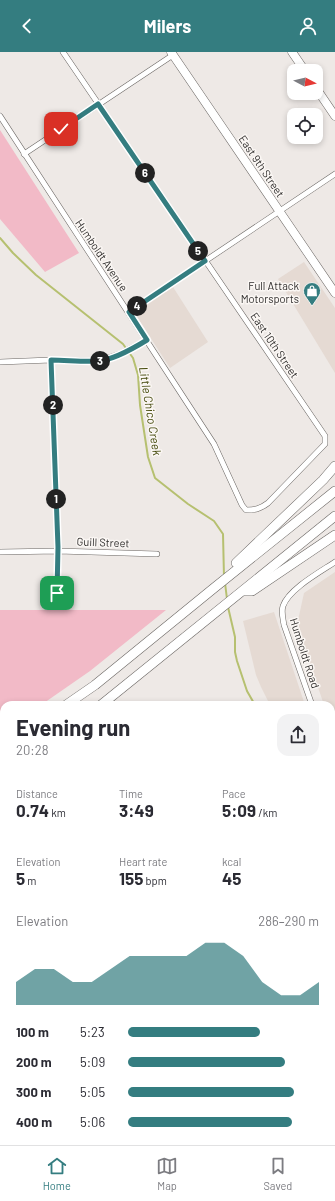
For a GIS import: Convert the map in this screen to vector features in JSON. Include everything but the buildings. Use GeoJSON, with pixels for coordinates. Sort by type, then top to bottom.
{"type":"FeatureCollection","features":[{"type":"Feature","properties":{"kind":"highway"},"geometry":{"type":"LineString","coordinates":[[72,701],[96,685],[214,588],[323,480],[335,466]]}},
{"type":"Feature","properties":{"kind":"highway"},"geometry":{"type":"LineString","coordinates":[[236,566],[335,491]]}},
{"type":"Feature","properties":{"kind":"highway"},"geometry":{"type":"LineString","coordinates":[[106,701],[335,516]]}},
{"type":"Feature","properties":{"kind":"highway"},"geometry":{"type":"LineString","coordinates":[[240,593],[252,590],[335,535]]}},
{"type":"Feature","properties":{"kind":"main road"},"geometry":{"type":"LineString","coordinates":[[292,52],[300,64]]}},
{"type":"Feature","properties":{"kind":"main road","name":"East 9th Street"},"geometry":{"type":"LineString","coordinates":[[172,54],[335,293]]}},
{"type":"Feature","properties":{"kind":"main road"},"geometry":{"type":"LineString","coordinates":[[323,98],[335,116]]}},
{"type":"Feature","properties":{"kind":"street","name":"East 10th Street"},"geometry":{"type":"LineString","coordinates":[[63,52],[325,436],[326,444],[268,503],[261,508],[246,510]]}},
{"type":"Feature","properties":{"kind":"street"},"geometry":{"type":"LineString","coordinates":[[24,154],[172,54]]}},
{"type":"Feature","properties":{"kind":"street","name":"Humboldt Avenue"},"geometry":{"type":"LineString","coordinates":[[0,116],[214,444],[242,505],[246,510]]}},
{"type":"Feature","properties":{"kind":"street"},"geometry":{"type":"LineString","coordinates":[[129,312],[335,174]]}},
{"type":"Feature","properties":{"kind":"street"},"geometry":{"type":"LineString","coordinates":[[0,362],[51,360],[99,361],[122,353],[147,340]]}},
{"type":"Feature","properties":{"kind":"street"},"geometry":{"type":"LineString","coordinates":[[51,360],[58,551],[57,593]]}},
{"type":"Feature","properties":{"kind":"street","name":"Guill Street"},"geometry":{"type":"LineString","coordinates":[[0,552],[58,551],[157,554]]}},
{"type":"Feature","properties":{"kind":"street","name":"Humboldt Road"},"geometry":{"type":"LineString","coordinates":[[311,701],[284,625],[282,608],[286,599],[294,591],[335,562]]}},
{"type":"Feature","properties":{"kind":"shaded area"},"geometry":{"type":"Polygon","coordinates":[[[304,262],[335,308],[335,373],[278,279],[304,262]]]}},
{"type":"Feature","properties":{"kind":"shaded area"},"geometry":{"type":"Polygon","coordinates":[[[173,287],[208,342],[170,368],[134,312],[173,287]]]}},
{"type":"Feature","properties":{"kind":"shaded area"},"geometry":{"type":"Polygon","coordinates":[[[335,572],[335,701],[323,701],[297,625],[304,593],[335,572]]]}},
{"type":"Feature","properties":{"kind":"shaded area"},"geometry":{"type":"Polygon","coordinates":[[[274,612],[304,701],[268,701],[256,675],[243,621],[274,612]]]}},
{"type":"Feature","properties":{"kind":"green space"},"geometry":{"type":"Polygon","coordinates":[[[0,130],[79,253],[45,272],[0,219],[0,130]]]}},
{"type":"Feature","properties":{"kind":"green space"},"geometry":{"type":"Polygon","coordinates":[[[0,610],[166,610],[90,671],[47,701],[0,701],[0,610]]]}},
{"type":"Feature","properties":{"kind":"waterway","name":"Little Chico Creek"},"geometry":{"type":"LineString","coordinates":[[0,238],[36,275],[123,344],[133,358],[138,375],[140,405],[148,457],[155,478],[188,504],[214,521],[223,534],[224,577]]}},
{"type":"Feature","properties":{"kind":"waterway","name":"Little Chico Creek"},"geometry":{"type":"LineString","coordinates":[[225,583],[227,599]]}},
{"type":"Feature","properties":{"kind":"waterway","name":"Little Chico Creek"},"geometry":{"type":"LineString","coordinates":[[228,607],[235,637],[235,652],[237,661],[247,691],[253,701]]}},
{"type":"Feature","properties":{"kind":"place","name":"Full Attack Motorsports"},"geometry":{"type":"Point","coordinates":[312,306]}},
{"type":"Feature","properties":{"kind":"route"},"geometry":{"type":"LineString","coordinates":[[57,593],[58,547],[51,360],[99,361],[122,353],[147,340],[129,312],[205,261],[98,104],[61,129]]}}]}
